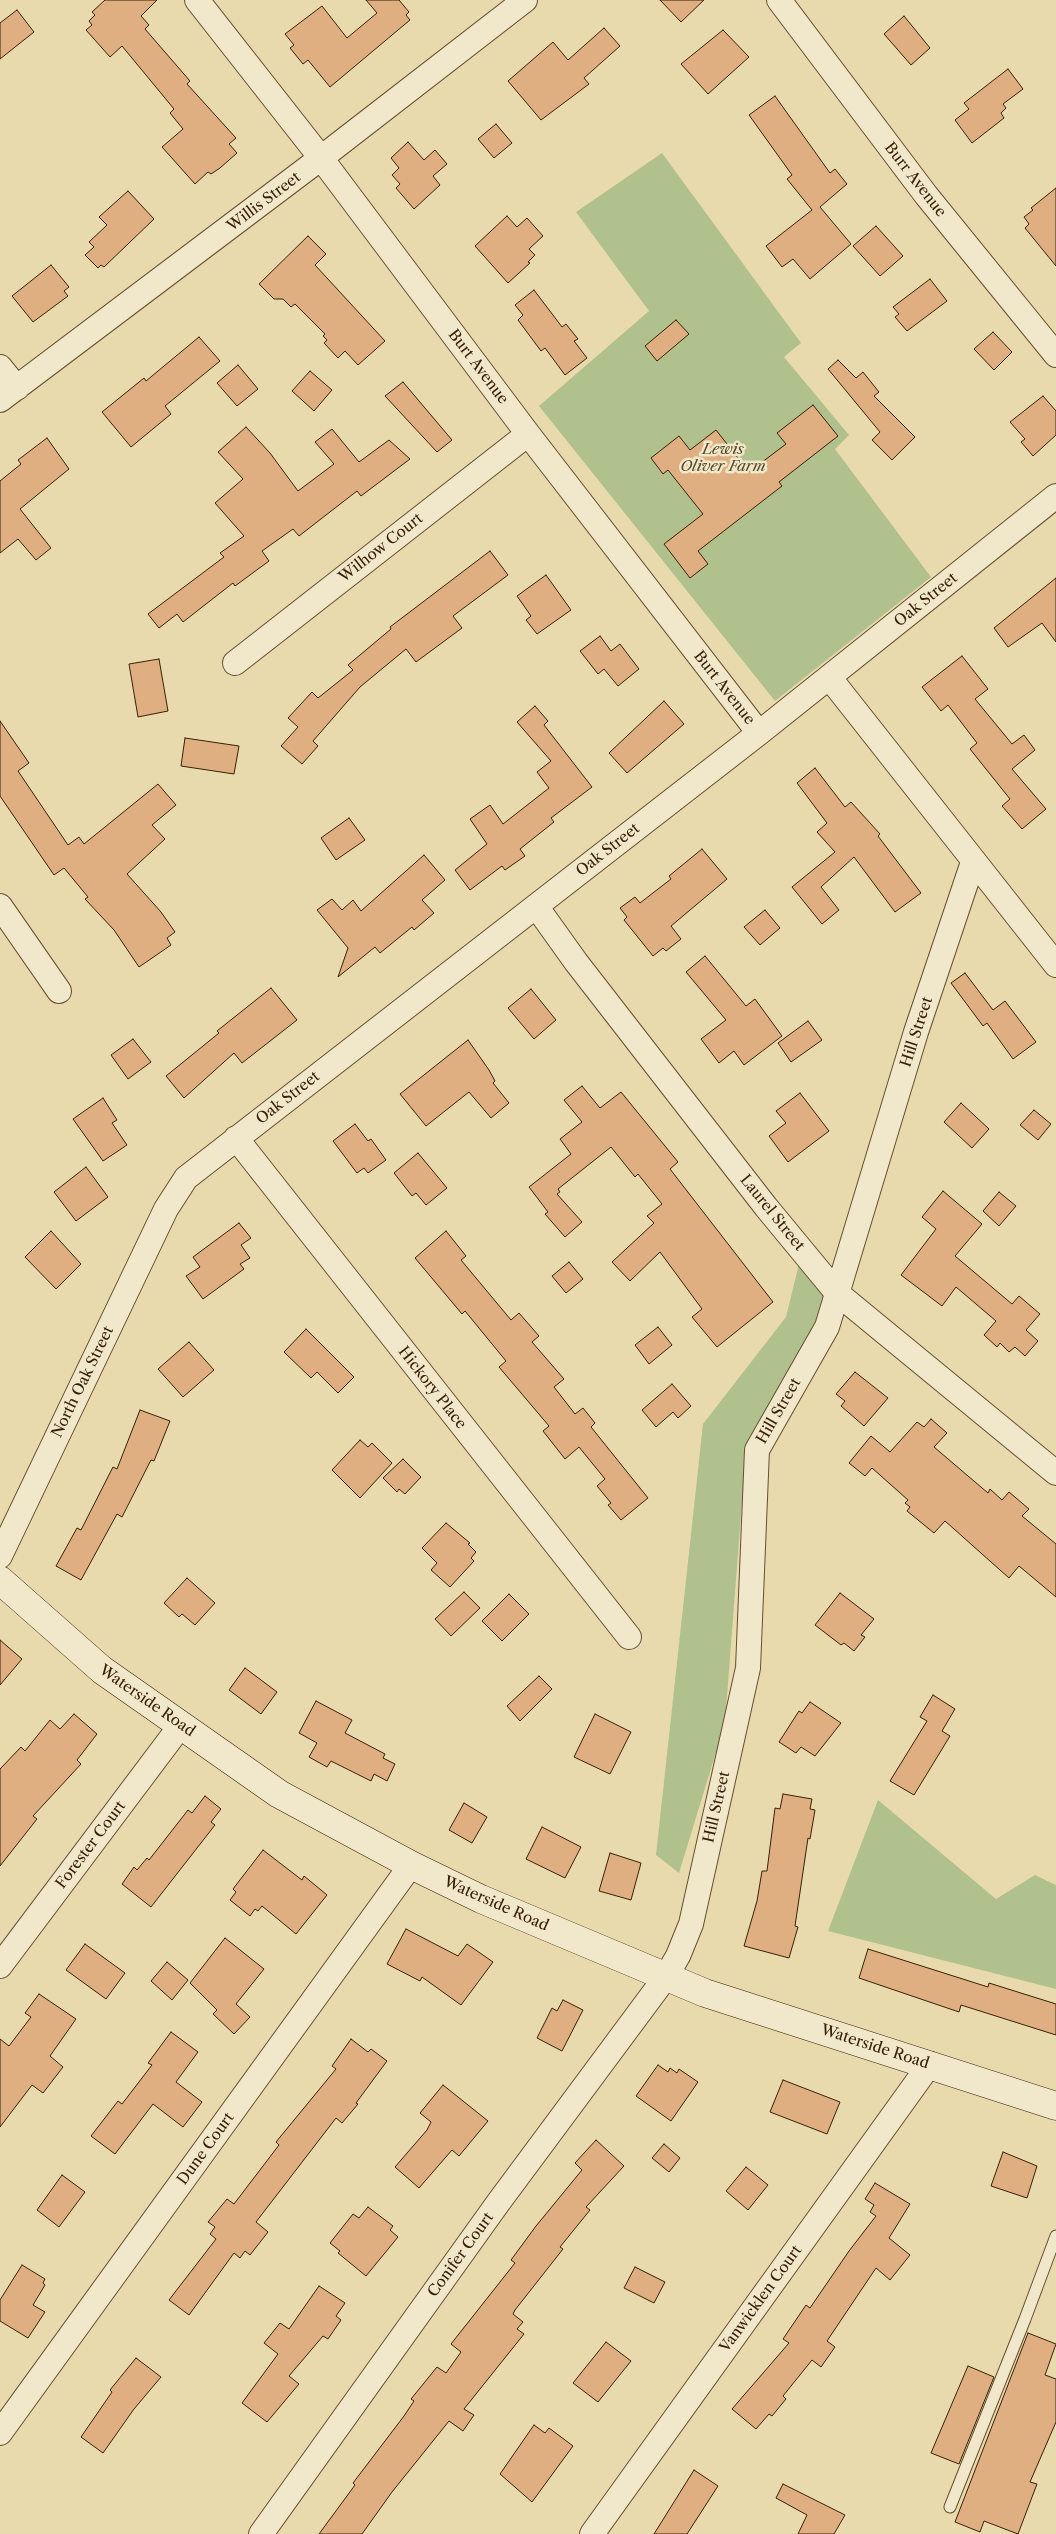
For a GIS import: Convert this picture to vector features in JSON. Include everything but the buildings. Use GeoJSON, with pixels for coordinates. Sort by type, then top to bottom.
{"type":"FeatureCollection","features":[{"type":"Feature","properties":{"kind":"main road","name":"Waterside Road"},"geometry":{"type":"LineString","coordinates":[[0,1580],[102,1670],[279,1794],[411,1865],[481,1899],[704,1993],[1056,2106]]}},
{"type":"Feature","properties":{"kind":"street","name":"Burt Avenue"},"geometry":{"type":"LineString","coordinates":[[197,0],[321,158],[528,434],[759,733]]}},
{"type":"Feature","properties":{"kind":"street","name":"Willis Street"},"geometry":{"type":"LineString","coordinates":[[8,394],[321,158],[525,0]]}},
{"type":"Feature","properties":{"kind":"street","name":"Burr Avenue"},"geometry":{"type":"LineString","coordinates":[[779,0],[926,195],[1056,355]]}},
{"type":"Feature","properties":{"kind":"street"},"geometry":{"type":"LineString","coordinates":[[0,367],[8,394]]}},
{"type":"Feature","properties":{"kind":"street","name":"Wilhow Court"},"geometry":{"type":"LineString","coordinates":[[235,663],[528,434]]}},
{"type":"Feature","properties":{"kind":"street","name":"Oak Street"},"geometry":{"type":"LineString","coordinates":[[166,1209],[186,1178],[759,733],[1056,496]]}},
{"type":"Feature","properties":{"kind":"street"},"geometry":{"type":"LineString","coordinates":[[829,678],[1056,965]]}},
{"type":"Feature","properties":{"kind":"street","name":"Hill Street"},"geometry":{"type":"LineString","coordinates":[[666,1978],[691,1924],[748,1668],[757,1450],[828,1327],[916,1032],[973,862]]}},
{"type":"Feature","properties":{"kind":"street"},"geometry":{"type":"LineString","coordinates":[[0,906],[59,991]]}},
{"type":"Feature","properties":{"kind":"street","name":"Laurel Street"},"geometry":{"type":"LineString","coordinates":[[536,906],[576,962],[760,1200],[837,1293],[1056,1473]]}},
{"type":"Feature","properties":{"kind":"street","name":"Hickory Place"},"geometry":{"type":"LineString","coordinates":[[236,1138],[629,1637]]}},
{"type":"Feature","properties":{"kind":"street","name":"North Oak Street"},"geometry":{"type":"LineString","coordinates":[[0,1556],[166,1209]]}},
{"type":"Feature","properties":{"kind":"street","name":"Forester Court"},"geometry":{"type":"LineString","coordinates":[[0,1966],[181,1725]]}},
{"type":"Feature","properties":{"kind":"street","name":"Dune Court"},"geometry":{"type":"LineString","coordinates":[[0,2433],[411,1865]]}},
{"type":"Feature","properties":{"kind":"street","name":"Conifer Court"},"geometry":{"type":"LineString","coordinates":[[261,2534],[498,2203],[666,1978]]}},
{"type":"Feature","properties":{"kind":"street","name":"Vanwicklen Court"},"geometry":{"type":"LineString","coordinates":[[592,2534],[930,2064]]}},
{"type":"Feature","properties":{"kind":"lane"},"geometry":{"type":"LineString","coordinates":[[950,2507],[1026,2319],[1056,2236]]}},
{"type":"Feature","properties":{"kind":"green space","name":"Lewis Oliver Farm"},"geometry":{"type":"Polygon","coordinates":[[[662,153],[801,343],[784,357],[849,435],[835,449],[931,577],[775,701],[539,406],[649,311],[576,212],[662,153]]]}},
{"type":"Feature","properties":{"kind":"green space"},"geometry":{"type":"Polygon","coordinates":[[[799,1264],[828,1291],[811,1337],[746,1449],[725,1723],[679,1873],[656,1855],[703,1424],[786,1317],[799,1264]]]}},
{"type":"Feature","properties":{"kind":"green space"},"geometry":{"type":"Polygon","coordinates":[[[878,1800],[996,1899],[1035,1875],[1056,1885],[1056,1989],[828,1931],[878,1800]]]}}]}
